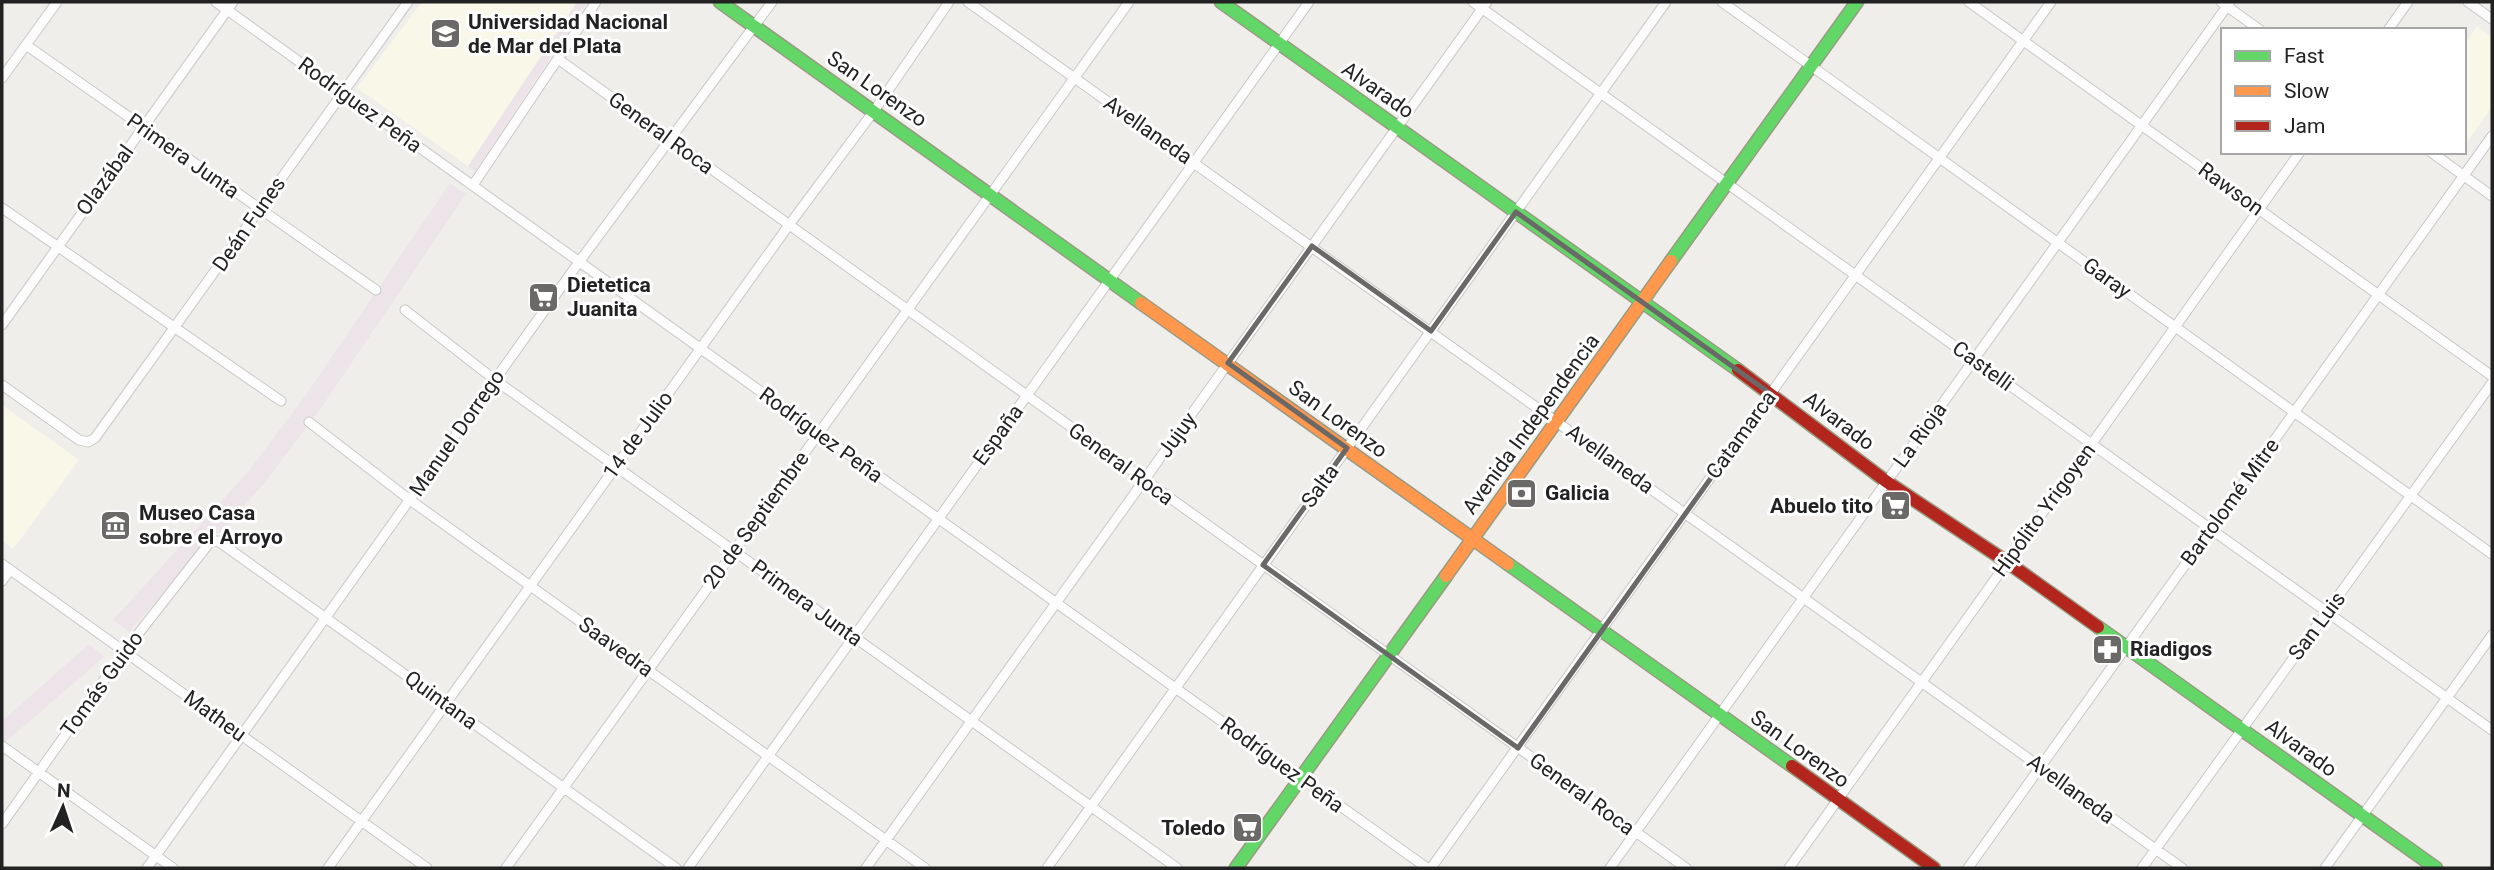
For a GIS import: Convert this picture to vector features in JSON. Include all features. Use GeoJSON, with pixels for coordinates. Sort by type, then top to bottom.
{"type":"FeatureCollection","features":[{"type":"Feature","properties":{"kind":"street"},"geometry":{"type":"LineString","coordinates":[[2,78],[57,2]]}},
{"type":"Feature","properties":{"kind":"street","name":"Rodríguez Peña"},"geometry":{"type":"LineString","coordinates":[[216,2],[230,6],[343,92],[579,262],[1429,868]]}},
{"type":"Feature","properties":{"kind":"street","name":"Deán Funes"},"geometry":{"type":"LineString","coordinates":[[2,385],[79,440],[88,442],[95,438],[408,2]]}},
{"type":"Feature","properties":{"kind":"street"},"geometry":{"type":"LineString","coordinates":[[473,185],[596,2]]}},
{"type":"Feature","properties":{"kind":"street","name":"San Lorenzo"},"geometry":{"type":"LineString","coordinates":[[720,2],[1934,868]]}},
{"type":"Feature","properties":{"kind":"street","name":"Manuel Dorrego"},"geometry":{"type":"LineString","coordinates":[[147,868],[579,262],[772,2]]}},
{"type":"Feature","properties":{"kind":"street","name":"14 de Julio"},"geometry":{"type":"LineString","coordinates":[[328,868],[700,348],[874,111],[948,2]]}},
{"type":"Feature","properties":{"kind":"street","name":"Avellaneda"},"geometry":{"type":"LineString","coordinates":[[968,2],[2182,868]]}},
{"type":"Feature","properties":{"kind":"street","name":"20 de Septiembre"},"geometry":{"type":"LineString","coordinates":[[506,868],[1129,2]]}},
{"type":"Feature","properties":{"kind":"street","name":"Alvarado"},"geometry":{"type":"LineString","coordinates":[[1221,2],[1771,394],[1887,482],[2007,562],[2436,868]]}},
{"type":"Feature","properties":{"kind":"street","name":"España"},"geometry":{"type":"LineString","coordinates":[[688,868],[1309,2]]}},
{"type":"Feature","properties":{"kind":"street","name":"Castelli"},"geometry":{"type":"LineString","coordinates":[[1473,2],[1485,5],[1601,93],[2492,730]]}},
{"type":"Feature","properties":{"kind":"street","name":"Salta"},"geometry":{"type":"LineString","coordinates":[[1047,868],[1666,2]]}},
{"type":"Feature","properties":{"kind":"street","name":"Garay"},"geometry":{"type":"LineString","coordinates":[[1722,2],[2492,554]]}},
{"type":"Feature","properties":{"kind":"street","name":"Avenida Independencia"},"geometry":{"type":"LineString","coordinates":[[1236,868],[1857,2]]}},
{"type":"Feature","properties":{"kind":"street","name":"Rawson"},"geometry":{"type":"LineString","coordinates":[[1969,2],[2492,376]]}},
{"type":"Feature","properties":{"kind":"street","name":"Catamarca"},"geometry":{"type":"LineString","coordinates":[[1429,868],[2051,2]]}},
{"type":"Feature","properties":{"kind":"street"},"geometry":{"type":"LineString","coordinates":[[2389,28],[2408,2]]}},
{"type":"Feature","properties":{"kind":"street"},"geometry":{"type":"LineString","coordinates":[[2469,2],[2492,19]]}},
{"type":"Feature","properties":{"kind":"street"},"geometry":{"type":"LineString","coordinates":[[2226,3],[2257,28]]}},
{"type":"Feature","properties":{"kind":"street","name":"La Rioja"},"geometry":{"type":"LineString","coordinates":[[1610,868],[2058,243],[2226,3]]}},
{"type":"Feature","properties":{"kind":"street","name":"Jujuy"},"geometry":{"type":"LineString","coordinates":[[866,868],[1485,5]]}},
{"type":"Feature","properties":{"kind":"street","name":"Olazábal"},"geometry":{"type":"LineString","coordinates":[[2,325],[230,6]]}},
{"type":"Feature","properties":{"kind":"street","name":"Primera Junta"},"geometry":{"type":"LineString","coordinates":[[26,45],[376,290]]}},
{"type":"Feature","properties":{"kind":"street","name":"General Roca"},"geometry":{"type":"LineString","coordinates":[[558,59],[1686,868]]}},
{"type":"Feature","properties":{"kind":"street","name":"Bartolomé Mitre"},"geometry":{"type":"LineString","coordinates":[[1968,868],[2492,136]]}},
{"type":"Feature","properties":{"kind":"street","name":"Hipólito Yrigoyen"},"geometry":{"type":"LineString","coordinates":[[1789,868],[2299,154]]}},
{"type":"Feature","properties":{"kind":"street"},"geometry":{"type":"LineString","coordinates":[[2434,154],[2492,196]]}},
{"type":"Feature","properties":{"kind":"street"},"geometry":{"type":"LineString","coordinates":[[2,208],[281,401]]}},
{"type":"Feature","properties":{"kind":"street","name":"Primera Junta"},"geometry":{"type":"LineString","coordinates":[[405,310],[495,380],[1177,868]]}},
{"type":"Feature","properties":{"kind":"street","name":"San Luis"},"geometry":{"type":"LineString","coordinates":[[2141,868],[2492,383]]}},
{"type":"Feature","properties":{"kind":"street","name":"Saavedra"},"geometry":{"type":"LineString","coordinates":[[309,422],[410,500],[925,868]]}},
{"type":"Feature","properties":{"kind":"street","name":"Quintana"},"geometry":{"type":"LineString","coordinates":[[207,546],[214,541],[222,542],[676,868]]}},
{"type":"Feature","properties":{"kind":"street","name":"Tomás Guido"},"geometry":{"type":"LineString","coordinates":[[2,824],[124,652],[207,546]]}},
{"type":"Feature","properties":{"kind":"street"},"geometry":{"type":"LineString","coordinates":[[2,582],[6,568]]}},
{"type":"Feature","properties":{"kind":"street","name":"Matheu"},"geometry":{"type":"LineString","coordinates":[[6,568],[427,868]]}},
{"type":"Feature","properties":{"kind":"street"},"geometry":{"type":"LineString","coordinates":[[2325,868],[2492,635]]}},
{"type":"Feature","properties":{"kind":"street"},"geometry":{"type":"LineString","coordinates":[[2,746],[173,868]]}},
{"type":"Feature","properties":{"kind":"highlighted area"},"geometry":{"type":"Polygon","coordinates":[[[1516,212],[1771,394],[1518,748],[1263,565],[1347,448],[1228,363],[1312,246],[1431,331],[1516,212]]]}},
{"type":"Feature","properties":{"kind":"shaded area"},"geometry":{"type":"Polygon","coordinates":[[[422,2],[577,2],[468,166],[357,88],[422,2]]]}},
{"type":"Feature","properties":{"kind":"shaded area"},"geometry":{"type":"Polygon","coordinates":[[[577,2],[588,2],[475,171],[468,166],[577,2]]]}},
{"type":"Feature","properties":{"kind":"shaded area"},"geometry":{"type":"Polygon","coordinates":[[[2477,26],[2492,37],[2492,107],[2468,141],[2466,140],[2466,42],[2477,26]]]}},
{"type":"Feature","properties":{"kind":"shaded area"},"geometry":{"type":"Polygon","coordinates":[[[450,183],[466,194],[321,408],[263,485],[221,531],[212,537],[129,632],[113,620],[248,472],[305,396],[450,183]]]}},
{"type":"Feature","properties":{"kind":"shaded area"},"geometry":{"type":"Polygon","coordinates":[[[2,405],[79,460],[13,549],[2,541],[2,405]]]}},
{"type":"Feature","properties":{"kind":"shaded area"},"geometry":{"type":"Polygon","coordinates":[[[89,644],[104,657],[2,745],[2,721],[89,644]]]}},
{"type":"Feature","properties":{"kind":"traffic: fast"},"geometry":{"type":"LineString","coordinates":[[720,2],[1141,303]]}},
{"type":"Feature","properties":{"kind":"traffic: fast"},"geometry":{"type":"LineString","coordinates":[[1221,2],[1738,370]]}},
{"type":"Feature","properties":{"kind":"traffic: fast"},"geometry":{"type":"LineString","coordinates":[[1671,261],[1857,2]]}},
{"type":"Feature","properties":{"kind":"traffic: fast"},"geometry":{"type":"LineString","coordinates":[[1508,564],[1792,766]]}},
{"type":"Feature","properties":{"kind":"traffic: fast"},"geometry":{"type":"LineString","coordinates":[[1236,868],[1446,576]]}},
{"type":"Feature","properties":{"kind":"traffic: fast"},"geometry":{"type":"LineString","coordinates":[[2098,627],[2436,868]]}},
{"type":"Feature","properties":{"kind":"traffic: slow"},"geometry":{"type":"LineString","coordinates":[[1446,576],[1671,261]]}},
{"type":"Feature","properties":{"kind":"traffic: slow"},"geometry":{"type":"LineString","coordinates":[[1141,303],[1508,564]]}},
{"type":"Feature","properties":{"kind":"traffic: jam"},"geometry":{"type":"LineString","coordinates":[[1738,370],[1887,482],[2098,627]]}},
{"type":"Feature","properties":{"kind":"traffic: jam"},"geometry":{"type":"LineString","coordinates":[[1792,766],[1934,868]]}},
{"type":"Feature","properties":{"kind":"place","name":"Universidad Nacional de Mar del Plata"},"geometry":{"type":"Point","coordinates":[445,34]}},
{"type":"Feature","properties":{"kind":"place","name":"Dietetica Juanita"},"geometry":{"type":"Point","coordinates":[544,297]}},
{"type":"Feature","properties":{"kind":"place","name":"Galicia"},"geometry":{"type":"Point","coordinates":[1522,493]}},
{"type":"Feature","properties":{"kind":"place","name":"Abuelo tito"},"geometry":{"type":"Point","coordinates":[1896,506]}},
{"type":"Feature","properties":{"kind":"place","name":"Museo Casa sobre el Arroyo"},"geometry":{"type":"Point","coordinates":[116,525]}},
{"type":"Feature","properties":{"kind":"place","name":"Riadigos"},"geometry":{"type":"Point","coordinates":[2107,649]}},
{"type":"Feature","properties":{"kind":"place","name":"Toledo"},"geometry":{"type":"Point","coordinates":[1248,828]}}]}
